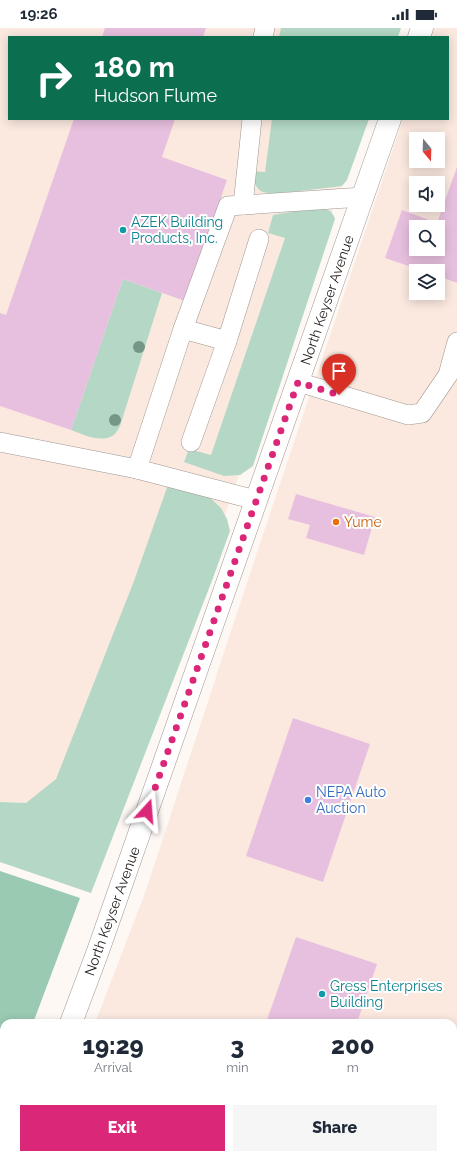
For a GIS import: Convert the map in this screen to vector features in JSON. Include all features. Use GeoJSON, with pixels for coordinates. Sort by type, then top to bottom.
{"type":"FeatureCollection","features":[{"type":"Feature","properties":{"kind":"main road","name":"North Keyser Avenue"},"geometry":{"type":"LineString","coordinates":[[72,1019],[390,120]]}},
{"type":"Feature","properties":{"kind":"lane"},"geometry":{"type":"LineString","coordinates":[[243,205],[252,120]]}},
{"type":"Feature","properties":{"kind":"lane"},"geometry":{"type":"LineString","coordinates":[[137,469],[183,329],[228,206],[363,197]]}},
{"type":"Feature","properties":{"kind":"lane"},"geometry":{"type":"LineString","coordinates":[[191,442],[227,341],[259,239]]}},
{"type":"Feature","properties":{"kind":"lane"},"geometry":{"type":"LineString","coordinates":[[183,329],[227,341]]}},
{"type":"Feature","properties":{"kind":"lane"},"geometry":{"type":"LineString","coordinates":[[298,382],[408,415],[422,413],[448,375],[457,342]]}},
{"type":"Feature","properties":{"kind":"lane"},"geometry":{"type":"LineString","coordinates":[[0,442],[137,469],[256,500]]}},
{"type":"Feature","properties":{"kind":"shaded area"},"geometry":{"type":"Polygon","coordinates":[[[0,28],[397,28],[394,36],[8,36],[8,120],[365,120],[91,893],[0,862],[0,28]]]}},
{"type":"Feature","properties":{"kind":"shaded area"},"geometry":{"type":"Polygon","coordinates":[[[433,28],[457,28],[457,1019],[97,1019],[145,893],[259,546],[403,120],[449,120],[449,36],[430,36],[433,28]]]}},
{"type":"Feature","properties":{"kind":"green space"},"geometry":{"type":"Polygon","coordinates":[[[281,28],[401,28],[398,36],[279,36],[281,28]]]}},
{"type":"Feature","properties":{"kind":"green space"},"geometry":{"type":"Polygon","coordinates":[[[272,120],[369,120],[347,180],[342,186],[274,194],[263,192],[258,189],[251,171],[265,172],[272,120]]]}},
{"type":"Feature","properties":{"kind":"green space"},"geometry":{"type":"Polygon","coordinates":[[[313,208],[329,211],[334,215],[335,219],[253,466],[240,475],[224,476],[184,462],[189,449],[211,455],[285,238],[268,233],[273,215],[313,208]]]}},
{"type":"Feature","properties":{"kind":"green space"},"geometry":{"type":"Polygon","coordinates":[[[123,279],[162,293],[120,426],[113,435],[102,439],[86,436],[71,430],[123,279]]]}},
{"type":"Feature","properties":{"kind":"green space"},"geometry":{"type":"Polygon","coordinates":[[[169,482],[206,494],[221,508],[227,519],[230,531],[91,893],[0,862],[0,802],[26,803],[56,779],[134,581],[169,482]]]}},
{"type":"Feature","properties":{"kind":"green space"},"geometry":{"type":"Polygon","coordinates":[[[0,871],[80,898],[35,1019],[0,1019],[0,871]]]}},
{"type":"Feature","properties":{"kind":"building"},"geometry":{"type":"Polygon","coordinates":[[[105,28],[206,28],[203,36],[102,36],[105,28]]]}},
{"type":"Feature","properties":{"kind":"building","name":"AZEK Building Products, Inc."},"geometry":{"type":"Polygon","coordinates":[[[74,120],[175,120],[162,157],[227,180],[185,301],[123,279],[71,430],[0,406],[0,313],[6,315],[74,120]]]}},
{"type":"Feature","properties":{"kind":"building"},"geometry":{"type":"Polygon","coordinates":[[[457,167],[457,283],[445,279],[445,264],[409,264],[409,266],[385,258],[402,210],[429,220],[409,220],[409,256],[445,256],[445,220],[438,220],[441,212],[445,212],[445,201],[457,167]]]}},
{"type":"Feature","properties":{"kind":"building","name":"Yume"},"geometry":{"type":"Polygon","coordinates":[[[296,494],[375,517],[364,555],[306,538],[310,525],[288,519],[296,494]]]}},
{"type":"Feature","properties":{"kind":"building","name":"NEPA Auto Auction"},"geometry":{"type":"Polygon","coordinates":[[[293,718],[370,744],[323,882],[246,856],[293,718]]]}},
{"type":"Feature","properties":{"kind":"building","name":"Gress Enterprises Building"},"geometry":{"type":"Polygon","coordinates":[[[296,937],[377,964],[358,1019],[267,1019],[296,937]]]}},
{"type":"Feature","properties":{"kind":"place","name":"AZEK Building Products, Inc."},"geometry":{"type":"Point","coordinates":[123,230]}},
{"type":"Feature","properties":{"kind":"place","name":"Yume"},"geometry":{"type":"Point","coordinates":[336,522]}},
{"type":"Feature","properties":{"kind":"place","name":"NEPA Auto Auction"},"geometry":{"type":"Point","coordinates":[308,800]}},
{"type":"Feature","properties":{"kind":"place","name":"Gress Enterprises Building"},"geometry":{"type":"Point","coordinates":[322,994]}},
{"type":"Feature","properties":{"kind":"route"},"geometry":{"type":"LineString","coordinates":[[147,811],[298,382],[339,395]]}}]}
